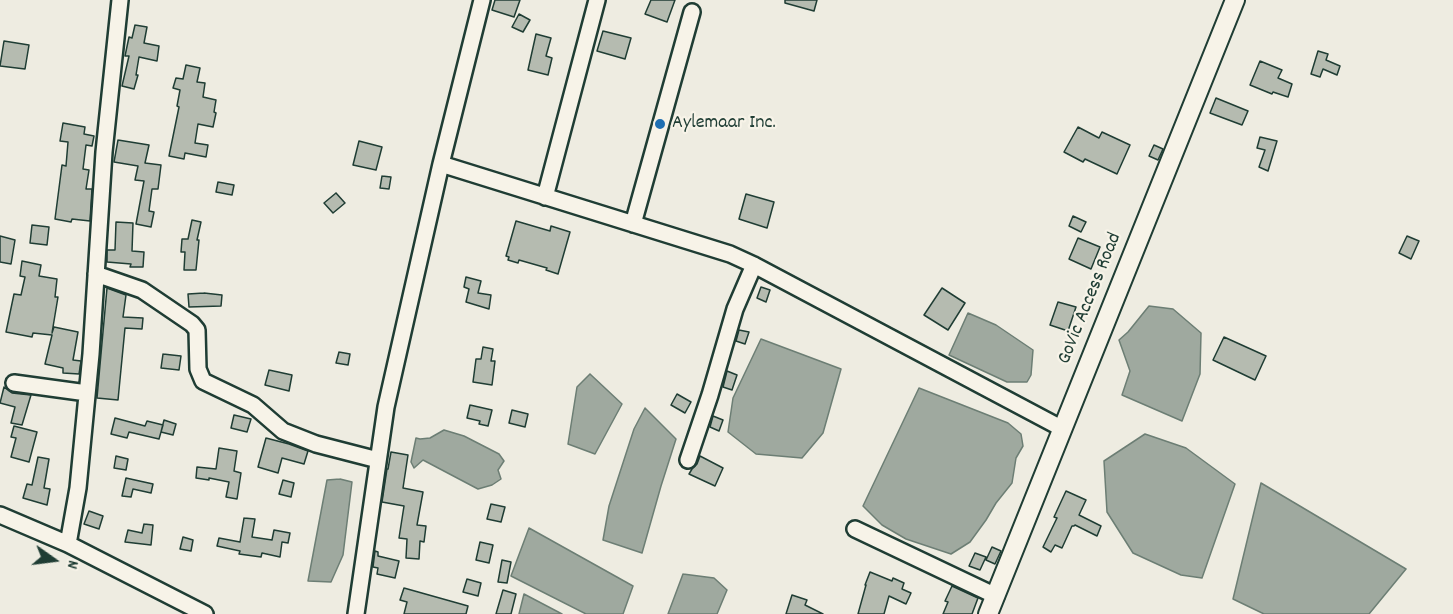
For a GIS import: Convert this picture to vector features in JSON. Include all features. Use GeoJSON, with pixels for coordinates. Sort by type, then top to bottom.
{"type":"FeatureCollection","features":[{"type":"Feature","properties":{"kind":"main road","name":"GoVic Access Road"},"geometry":{"type":"LineString","coordinates":[[988,614],[1235,0]]}},
{"type":"Feature","properties":{"kind":"street"},"geometry":{"type":"LineString","coordinates":[[68,544],[78,488],[104,152],[120,0]]}},
{"type":"Feature","properties":{"kind":"street"},"geometry":{"type":"LineString","coordinates":[[356,614],[386,407],[441,164],[482,0]]}},
{"type":"Feature","properties":{"kind":"street"},"geometry":{"type":"LineString","coordinates":[[545,196],[597,0]]}},
{"type":"Feature","properties":{"kind":"street"},"geometry":{"type":"LineString","coordinates":[[633,224],[692,12]]}},
{"type":"Feature","properties":{"kind":"street"},"geometry":{"type":"LineString","coordinates":[[441,164],[730,254],[754,264],[1063,429]]}},
{"type":"Feature","properties":{"kind":"street"},"geometry":{"type":"LineString","coordinates":[[688,460],[735,309],[754,264]]}},
{"type":"Feature","properties":{"kind":"street"},"geometry":{"type":"LineString","coordinates":[[96,274],[142,290],[192,324],[197,330],[198,369],[203,381],[253,405],[283,431],[316,444],[378,460]]}},
{"type":"Feature","properties":{"kind":"street"},"geometry":{"type":"LineString","coordinates":[[14,383],[87,393]]}},
{"type":"Feature","properties":{"kind":"street"},"geometry":{"type":"LineString","coordinates":[[0,515],[68,544],[205,614]]}},
{"type":"Feature","properties":{"kind":"street"},"geometry":{"type":"LineString","coordinates":[[855,529],[996,596]]}},
{"type":"Feature","properties":{"kind":"shaded area"},"geometry":{"type":"Polygon","coordinates":[[[1149,306],[1173,309],[1201,333],[1200,374],[1182,421],[1122,395],[1130,371],[1119,340],[1149,306]]]}},
{"type":"Feature","properties":{"kind":"shaded area"},"geometry":{"type":"Polygon","coordinates":[[[968,313],[996,325],[1033,350],[1031,375],[1027,382],[1007,382],[949,355],[968,313]]]}},
{"type":"Feature","properties":{"kind":"shaded area"},"geometry":{"type":"Polygon","coordinates":[[[761,339],[841,369],[823,433],[802,458],[756,454],[728,432],[733,398],[761,339]]]}},
{"type":"Feature","properties":{"kind":"shaded area"},"geometry":{"type":"Polygon","coordinates":[[[590,374],[622,404],[595,454],[568,444],[577,387],[590,374]]]}},
{"type":"Feature","properties":{"kind":"shaded area"},"geometry":{"type":"Polygon","coordinates":[[[919,388],[1008,423],[1021,434],[1023,446],[1016,458],[1012,483],[970,542],[951,554],[906,539],[882,525],[863,506],[919,388]]]}},
{"type":"Feature","properties":{"kind":"shaded area"},"geometry":{"type":"Polygon","coordinates":[[[645,408],[676,439],[642,553],[603,540],[609,506],[634,429],[645,408]]]}},
{"type":"Feature","properties":{"kind":"shaded area"},"geometry":{"type":"Polygon","coordinates":[[[444,430],[464,436],[499,454],[504,461],[498,470],[501,479],[492,485],[478,489],[423,460],[414,468],[411,462],[416,438],[430,438],[444,430]]]}},
{"type":"Feature","properties":{"kind":"shaded area"},"geometry":{"type":"Polygon","coordinates":[[[1145,434],[1186,448],[1235,484],[1202,578],[1181,575],[1133,553],[1107,512],[1104,461],[1145,434]]]}},
{"type":"Feature","properties":{"kind":"shaded area"},"geometry":{"type":"Polygon","coordinates":[[[340,479],[352,482],[343,555],[331,582],[308,581],[327,480],[340,479]]]}},
{"type":"Feature","properties":{"kind":"shaded area"},"geometry":{"type":"Polygon","coordinates":[[[1261,483],[1406,569],[1369,614],[1264,614],[1233,599],[1261,483]]]}},
{"type":"Feature","properties":{"kind":"shaded area"},"geometry":{"type":"Polygon","coordinates":[[[529,528],[633,586],[623,614],[586,614],[511,576],[529,528]]]}},
{"type":"Feature","properties":{"kind":"shaded area"},"geometry":{"type":"Polygon","coordinates":[[[683,574],[714,578],[727,590],[717,614],[668,614],[683,574]]]}},
{"type":"Feature","properties":{"kind":"shaded area"},"geometry":{"type":"Polygon","coordinates":[[[524,594],[562,614],[519,614],[524,594]]]}},
{"type":"Feature","properties":{"kind":"building"},"geometry":{"type":"Polygon","coordinates":[[[495,0],[520,0],[514,17],[492,10],[495,0]]]}},
{"type":"Feature","properties":{"kind":"building"},"geometry":{"type":"Polygon","coordinates":[[[651,0],[675,0],[667,22],[645,14],[651,0]]]}},
{"type":"Feature","properties":{"kind":"building"},"geometry":{"type":"Polygon","coordinates":[[[785,0],[817,0],[814,11],[785,3],[785,0]]]}},
{"type":"Feature","properties":{"kind":"building"},"geometry":{"type":"Polygon","coordinates":[[[519,14],[530,20],[523,32],[512,27],[519,14]]]}},
{"type":"Feature","properties":{"kind":"building"},"geometry":{"type":"Polygon","coordinates":[[[135,25],[147,27],[144,43],[159,46],[157,61],[139,57],[134,89],[122,86],[129,56],[125,56],[129,37],[132,38],[135,25]]]}},
{"type":"Feature","properties":{"kind":"building"},"geometry":{"type":"Polygon","coordinates":[[[603,31],[631,38],[625,59],[597,51],[603,31]]]}},
{"type":"Feature","properties":{"kind":"building"},"geometry":{"type":"Polygon","coordinates":[[[536,34],[551,38],[546,56],[552,58],[548,75],[528,70],[536,34]]]}},
{"type":"Feature","properties":{"kind":"building"},"geometry":{"type":"Polygon","coordinates":[[[4,41],[29,45],[25,69],[0,66],[4,41]]]}},
{"type":"Feature","properties":{"kind":"building"},"geometry":{"type":"Polygon","coordinates":[[[1318,51],[1328,54],[1326,60],[1340,66],[1337,75],[1323,69],[1320,77],[1311,74],[1318,51]]]}},
{"type":"Feature","properties":{"kind":"building"},"geometry":{"type":"Polygon","coordinates":[[[1260,61],[1282,70],[1278,78],[1292,84],[1288,97],[1273,92],[1272,94],[1250,85],[1260,61]]]}},
{"type":"Feature","properties":{"kind":"building"},"geometry":{"type":"Polygon","coordinates":[[[186,65],[200,68],[197,82],[205,83],[203,97],[216,100],[213,127],[198,124],[195,143],[208,145],[206,157],[185,153],[184,159],[169,156],[179,107],[177,106],[180,90],[173,88],[176,78],[183,79],[186,65]]]}},
{"type":"Feature","properties":{"kind":"building"},"geometry":{"type":"Polygon","coordinates":[[[1216,98],[1248,111],[1242,125],[1210,113],[1216,98]]]}},
{"type":"Feature","properties":{"kind":"building"},"geometry":{"type":"Polygon","coordinates":[[[63,123],[85,127],[84,134],[94,136],[92,146],[86,145],[83,169],[89,170],[86,189],[92,189],[90,221],[72,219],[71,222],[55,219],[62,165],[66,166],[68,142],[60,141],[63,123]]]}},
{"type":"Feature","properties":{"kind":"building"},"geometry":{"type":"Polygon","coordinates":[[[1078,127],[1099,138],[1102,132],[1130,145],[1117,174],[1085,159],[1083,162],[1064,152],[1078,127]]]}},
{"type":"Feature","properties":{"kind":"building"},"geometry":{"type":"Polygon","coordinates":[[[1260,137],[1277,141],[1268,171],[1259,167],[1265,150],[1257,148],[1260,137]]]}},
{"type":"Feature","properties":{"kind":"building"},"geometry":{"type":"Polygon","coordinates":[[[118,140],[149,145],[145,163],[161,165],[158,189],[152,189],[149,211],[154,212],[151,227],[136,224],[144,181],[135,180],[138,166],[114,162],[118,140]]]}},
{"type":"Feature","properties":{"kind":"building"},"geometry":{"type":"Polygon","coordinates":[[[359,141],[382,147],[376,170],[353,165],[359,141]]]}},
{"type":"Feature","properties":{"kind":"building"},"geometry":{"type":"Polygon","coordinates":[[[1154,145],[1163,149],[1158,160],[1149,156],[1154,145]]]}},
{"type":"Feature","properties":{"kind":"building"},"geometry":{"type":"Polygon","coordinates":[[[382,176],[391,177],[389,189],[380,188],[382,176]]]}},
{"type":"Feature","properties":{"kind":"building"},"geometry":{"type":"Polygon","coordinates":[[[218,182],[234,185],[232,195],[216,192],[218,182]]]}},
{"type":"Feature","properties":{"kind":"building"},"geometry":{"type":"Polygon","coordinates":[[[336,193],[345,203],[333,213],[324,203],[336,193]]]}},
{"type":"Feature","properties":{"kind":"building"},"geometry":{"type":"Polygon","coordinates":[[[746,194],[774,202],[767,228],[739,219],[746,194]]]}},
{"type":"Feature","properties":{"kind":"building"},"geometry":{"type":"Polygon","coordinates":[[[1073,216],[1086,222],[1081,232],[1069,226],[1073,216]]]}},
{"type":"Feature","properties":{"kind":"building"},"geometry":{"type":"Polygon","coordinates":[[[192,220],[201,222],[197,240],[199,240],[196,270],[184,270],[185,252],[181,252],[182,239],[188,239],[192,220]]]}},
{"type":"Feature","properties":{"kind":"building"},"geometry":{"type":"Polygon","coordinates":[[[516,221],[550,231],[551,226],[570,232],[558,274],[546,270],[547,268],[519,260],[518,263],[508,260],[509,257],[506,256],[516,221]]]}},
{"type":"Feature","properties":{"kind":"building"},"geometry":{"type":"Polygon","coordinates":[[[116,222],[133,223],[132,251],[144,252],[143,267],[107,262],[107,250],[115,250],[116,222]]]}},
{"type":"Feature","properties":{"kind":"building"},"geometry":{"type":"Polygon","coordinates":[[[32,225],[49,227],[47,245],[30,243],[32,225]]]}},
{"type":"Feature","properties":{"kind":"building"},"geometry":{"type":"Polygon","coordinates":[[[0,236],[15,240],[11,264],[0,262],[0,236]]]}},
{"type":"Feature","properties":{"kind":"building"},"geometry":{"type":"Polygon","coordinates":[[[1407,236],[1419,241],[1411,259],[1399,253],[1407,236]]]}},
{"type":"Feature","properties":{"kind":"building"},"geometry":{"type":"Polygon","coordinates":[[[1078,238],[1100,247],[1091,269],[1069,259],[1078,238]]]}},
{"type":"Feature","properties":{"kind":"building"},"geometry":{"type":"Polygon","coordinates":[[[22,261],[41,265],[39,276],[57,279],[55,297],[58,297],[52,333],[54,327],[78,332],[73,360],[81,361],[79,374],[63,373],[63,368],[45,364],[52,335],[33,333],[32,337],[6,332],[14,294],[21,295],[25,277],[20,276],[22,261]]]}},
{"type":"Feature","properties":{"kind":"building"},"geometry":{"type":"Polygon","coordinates":[[[466,277],[481,281],[478,293],[491,295],[489,309],[466,302],[469,289],[464,287],[466,277]]]}},
{"type":"Feature","properties":{"kind":"building"},"geometry":{"type":"Polygon","coordinates":[[[761,287],[770,290],[766,302],[757,298],[761,287]]]}},
{"type":"Feature","properties":{"kind":"building"},"geometry":{"type":"Polygon","coordinates":[[[107,288],[126,295],[123,317],[143,318],[142,329],[125,328],[118,400],[97,398],[107,288]]]}},
{"type":"Feature","properties":{"kind":"building"},"geometry":{"type":"Polygon","coordinates":[[[942,288],[965,303],[948,330],[924,315],[942,288]]]}},
{"type":"Feature","properties":{"kind":"building"},"geometry":{"type":"Polygon","coordinates":[[[188,294],[222,295],[221,306],[189,307],[188,294]]]}},
{"type":"Feature","properties":{"kind":"building"},"geometry":{"type":"Polygon","coordinates":[[[1058,302],[1076,307],[1068,331],[1050,325],[1058,302]]]}},
{"type":"Feature","properties":{"kind":"building"},"geometry":{"type":"Polygon","coordinates":[[[739,330],[749,332],[745,344],[736,341],[739,330]]]}},
{"type":"Feature","properties":{"kind":"building"},"geometry":{"type":"Polygon","coordinates":[[[1224,337],[1266,356],[1255,380],[1213,360],[1224,337]]]}},
{"type":"Feature","properties":{"kind":"building"},"geometry":{"type":"Polygon","coordinates":[[[483,347],[493,349],[491,361],[495,361],[492,385],[473,382],[476,359],[481,359],[483,347]]]}},
{"type":"Feature","properties":{"kind":"building"},"geometry":{"type":"Polygon","coordinates":[[[339,352],[350,354],[348,365],[336,363],[339,352]]]}},
{"type":"Feature","properties":{"kind":"building"},"geometry":{"type":"Polygon","coordinates":[[[163,354],[181,356],[179,370],[161,368],[163,354]]]}},
{"type":"Feature","properties":{"kind":"building"},"geometry":{"type":"Polygon","coordinates":[[[269,370],[292,375],[289,391],[265,385],[269,370]]]}},
{"type":"Feature","properties":{"kind":"building"},"geometry":{"type":"Polygon","coordinates":[[[727,371],[737,375],[732,390],[723,387],[727,371]]]}},
{"type":"Feature","properties":{"kind":"building"},"geometry":{"type":"Polygon","coordinates":[[[4,387],[12,393],[31,395],[22,425],[11,423],[15,407],[0,403],[4,387]]]}},
{"type":"Feature","properties":{"kind":"building"},"geometry":{"type":"Polygon","coordinates":[[[677,394],[691,402],[685,413],[671,405],[677,394]]]}},
{"type":"Feature","properties":{"kind":"building"},"geometry":{"type":"Polygon","coordinates":[[[470,405],[492,410],[488,426],[479,424],[480,421],[467,418],[470,405]]]}},
{"type":"Feature","properties":{"kind":"building"},"geometry":{"type":"Polygon","coordinates":[[[512,410],[528,414],[525,427],[509,423],[512,410]]]}},
{"type":"Feature","properties":{"kind":"building"},"geometry":{"type":"Polygon","coordinates":[[[234,415],[251,419],[247,432],[231,428],[234,415]]]}},
{"type":"Feature","properties":{"kind":"building"},"geometry":{"type":"Polygon","coordinates":[[[713,416],[723,420],[719,431],[710,427],[713,416]]]}},
{"type":"Feature","properties":{"kind":"building"},"geometry":{"type":"Polygon","coordinates":[[[115,418],[145,426],[147,421],[163,425],[159,439],[129,432],[127,438],[111,434],[115,418]]]}},
{"type":"Feature","properties":{"kind":"building"},"geometry":{"type":"Polygon","coordinates":[[[164,420],[176,424],[173,435],[161,432],[164,420]]]}},
{"type":"Feature","properties":{"kind":"building"},"geometry":{"type":"Polygon","coordinates":[[[14,426],[37,432],[29,462],[11,457],[16,438],[11,437],[14,426]]]}},
{"type":"Feature","properties":{"kind":"building"},"geometry":{"type":"Polygon","coordinates":[[[266,438],[308,451],[304,464],[282,458],[278,473],[258,467],[266,438]]]}},
{"type":"Feature","properties":{"kind":"building"},"geometry":{"type":"Polygon","coordinates":[[[219,448],[237,451],[234,471],[241,473],[237,499],[226,497],[229,482],[196,478],[197,467],[216,469],[219,448]]]}},
{"type":"Feature","properties":{"kind":"building"},"geometry":{"type":"Polygon","coordinates":[[[391,452],[408,455],[403,488],[423,492],[417,525],[426,526],[424,542],[420,541],[419,559],[406,558],[407,539],[399,538],[404,506],[382,502],[391,452]]]}},
{"type":"Feature","properties":{"kind":"building"},"geometry":{"type":"Polygon","coordinates":[[[116,456],[128,459],[126,470],[114,468],[116,456]]]}},
{"type":"Feature","properties":{"kind":"building"},"geometry":{"type":"Polygon","coordinates":[[[700,456],[723,468],[715,486],[689,474],[700,456]]]}},
{"type":"Feature","properties":{"kind":"building"},"geometry":{"type":"Polygon","coordinates":[[[38,457],[49,459],[44,488],[50,489],[47,505],[23,498],[27,484],[32,485],[38,457]]]}},
{"type":"Feature","properties":{"kind":"building"},"geometry":{"type":"Polygon","coordinates":[[[126,478],[153,484],[151,493],[133,489],[131,497],[122,496],[126,478]]]}},
{"type":"Feature","properties":{"kind":"building"},"geometry":{"type":"Polygon","coordinates":[[[283,480],[294,483],[291,497],[279,494],[283,480]]]}},
{"type":"Feature","properties":{"kind":"building"},"geometry":{"type":"Polygon","coordinates":[[[1066,491],[1086,500],[1079,515],[1101,526],[1097,536],[1075,525],[1072,526],[1062,548],[1055,545],[1051,552],[1043,547],[1057,518],[1054,517],[1066,491]]]}},
{"type":"Feature","properties":{"kind":"building"},"geometry":{"type":"Polygon","coordinates":[[[491,504],[505,507],[501,522],[487,519],[491,504]]]}},
{"type":"Feature","properties":{"kind":"building"},"geometry":{"type":"Polygon","coordinates":[[[89,511],[103,516],[99,529],[84,524],[89,511]]]}},
{"type":"Feature","properties":{"kind":"building"},"geometry":{"type":"Polygon","coordinates":[[[244,518],[255,519],[252,537],[272,540],[274,530],[290,533],[288,543],[282,542],[280,557],[262,553],[261,557],[239,554],[240,551],[217,546],[219,538],[240,542],[244,518]]]}},
{"type":"Feature","properties":{"kind":"building"},"geometry":{"type":"Polygon","coordinates":[[[144,524],[153,525],[151,545],[125,542],[128,530],[142,533],[144,524]]]}},
{"type":"Feature","properties":{"kind":"building"},"geometry":{"type":"Polygon","coordinates":[[[183,537],[193,540],[191,551],[180,549],[183,537]]]}},
{"type":"Feature","properties":{"kind":"building"},"geometry":{"type":"Polygon","coordinates":[[[480,542],[493,545],[489,563],[476,560],[480,542]]]}},
{"type":"Feature","properties":{"kind":"building"},"geometry":{"type":"Polygon","coordinates":[[[992,547],[1001,551],[995,564],[986,560],[992,547]]]}},
{"type":"Feature","properties":{"kind":"building"},"geometry":{"type":"Polygon","coordinates":[[[375,551],[378,552],[378,556],[399,561],[395,578],[377,574],[378,568],[373,567],[375,551]]]}},
{"type":"Feature","properties":{"kind":"building"},"geometry":{"type":"Polygon","coordinates":[[[975,553],[986,557],[980,570],[969,566],[975,553]]]}},
{"type":"Feature","properties":{"kind":"building"},"geometry":{"type":"Polygon","coordinates":[[[502,560],[511,562],[507,583],[498,582],[502,560]]]}},
{"type":"Feature","properties":{"kind":"building"},"geometry":{"type":"Polygon","coordinates":[[[870,572],[904,583],[902,589],[911,593],[906,604],[889,596],[884,614],[858,614],[870,572]]]}},
{"type":"Feature","properties":{"kind":"building"},"geometry":{"type":"Polygon","coordinates":[[[467,579],[481,583],[478,596],[463,592],[467,579]]]}},
{"type":"Feature","properties":{"kind":"building"},"geometry":{"type":"Polygon","coordinates":[[[952,586],[978,598],[972,614],[943,614],[948,602],[945,601],[952,586]]]}},
{"type":"Feature","properties":{"kind":"building"},"geometry":{"type":"Polygon","coordinates":[[[404,588],[468,606],[466,614],[404,614],[407,602],[400,600],[404,588]]]}},
{"type":"Feature","properties":{"kind":"building"},"geometry":{"type":"Polygon","coordinates":[[[503,590],[516,594],[511,614],[496,614],[503,590]]]}},
{"type":"Feature","properties":{"kind":"building"},"geometry":{"type":"Polygon","coordinates":[[[792,595],[807,600],[805,605],[823,614],[786,614],[792,595]]]}},
{"type":"Feature","properties":{"kind":"place","name":"Aylemaar Inc."},"geometry":{"type":"Point","coordinates":[660,124]}}]}
